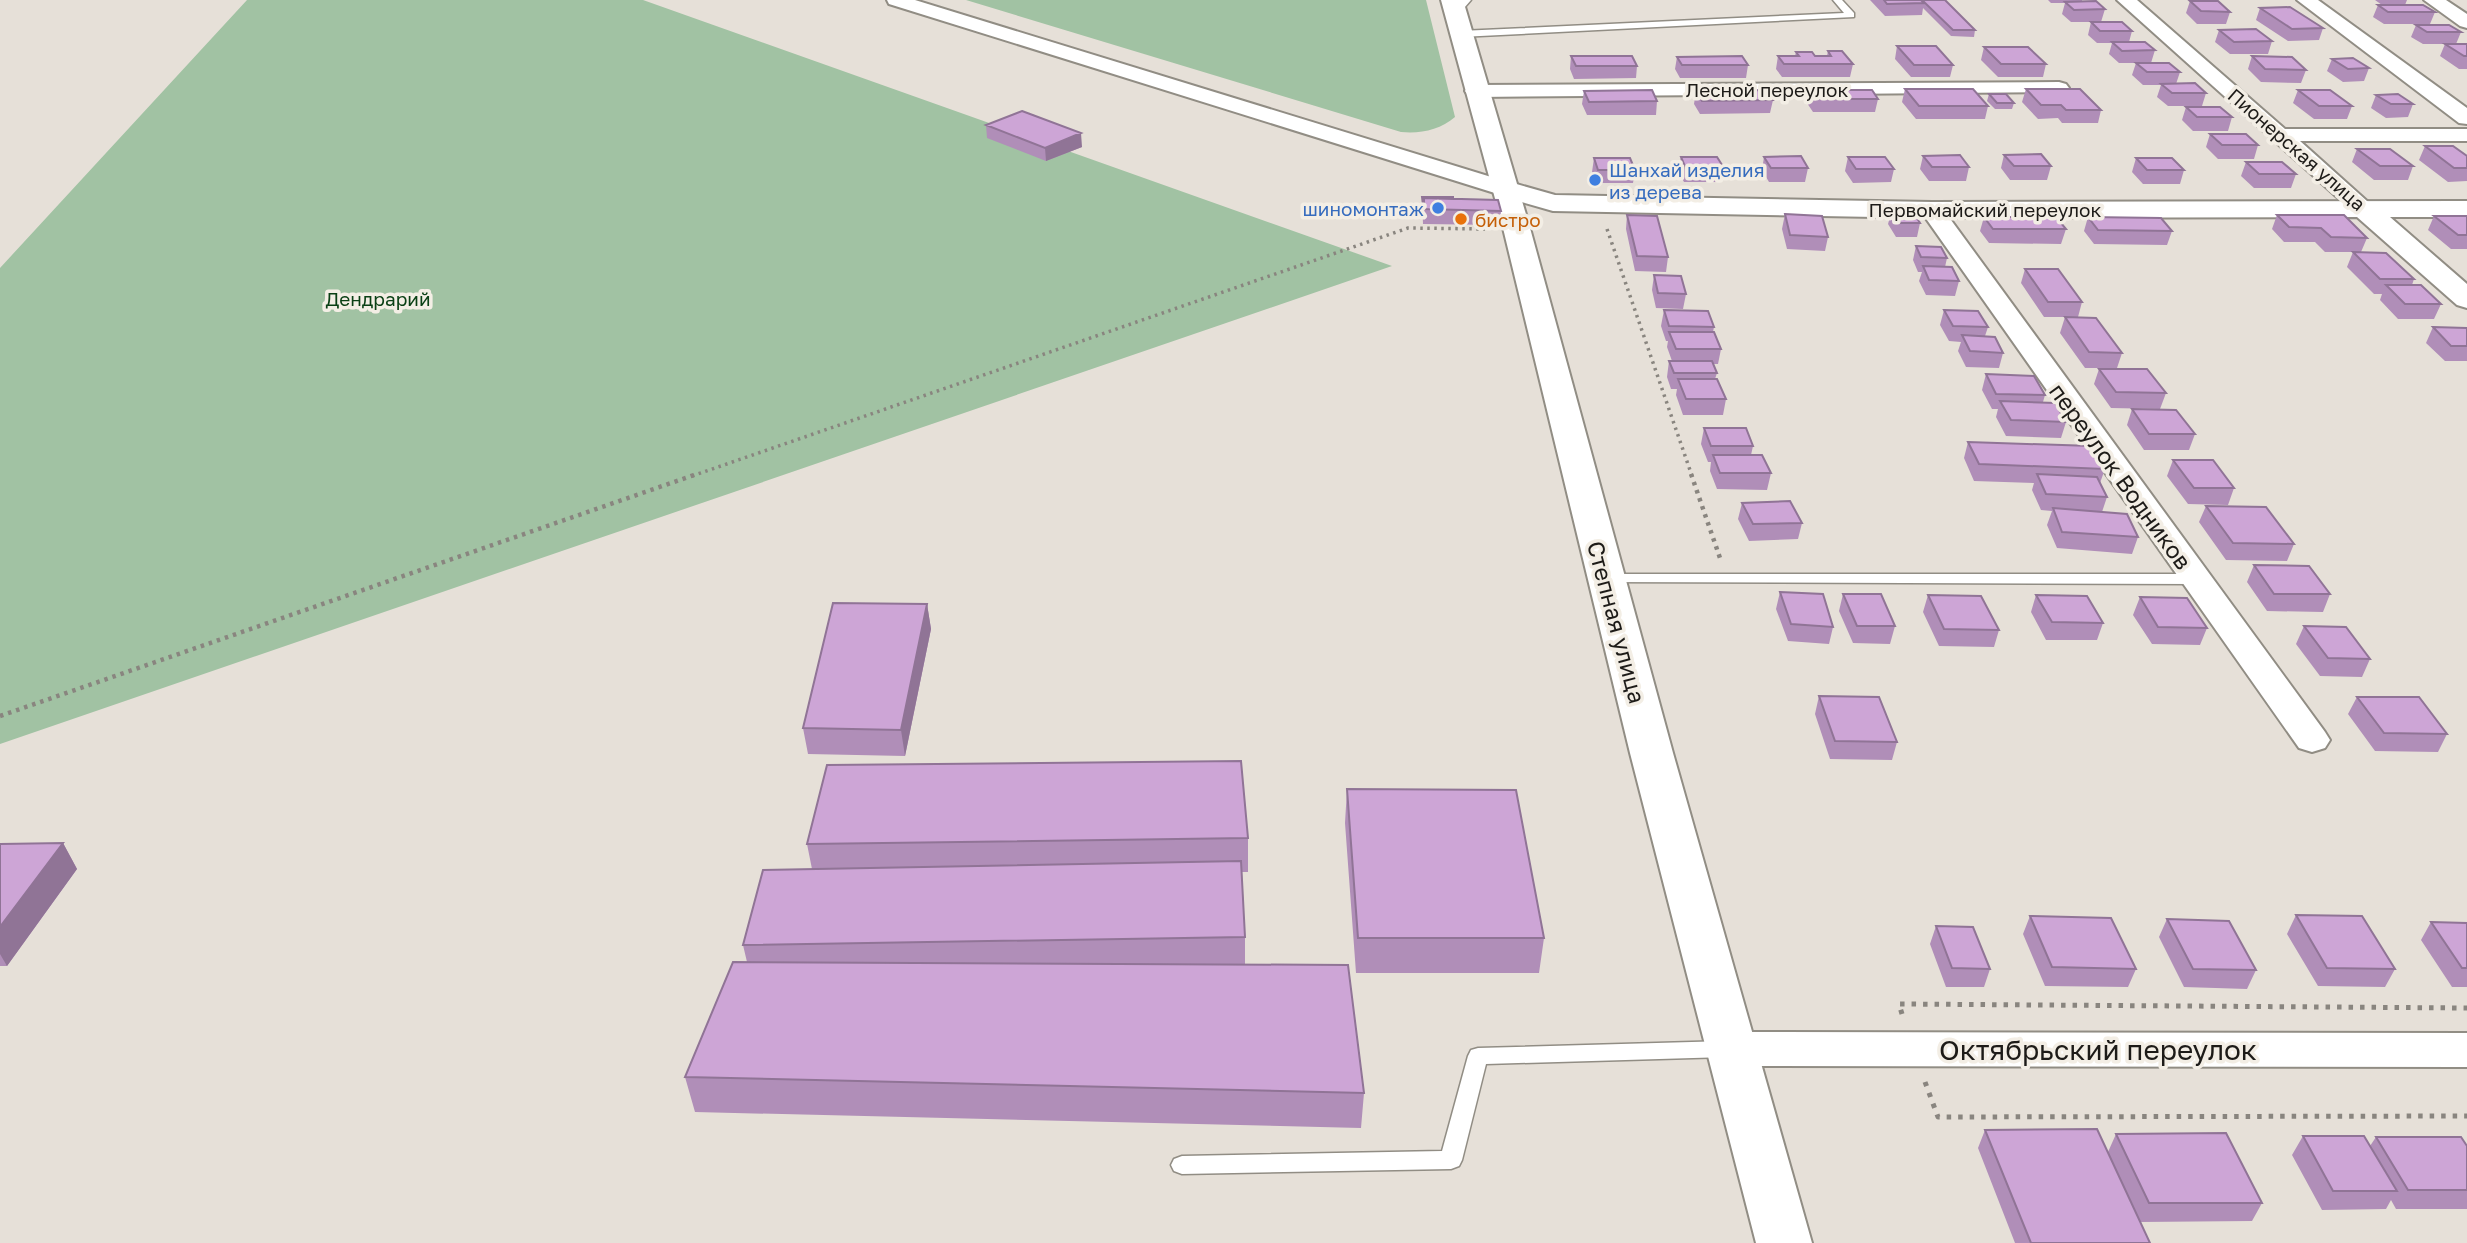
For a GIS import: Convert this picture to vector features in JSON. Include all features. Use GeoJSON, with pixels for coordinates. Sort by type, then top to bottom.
{"type":"FeatureCollection","features":[{"type":"Feature","properties":{"kind":"main road","name":"Степная улица"},"geometry":{"type":"LineString","coordinates":[[1458,12],[1475,91],[1517,229],[1605,579],[1784,1243]]}},
{"type":"Feature","properties":{"kind":"main road","name":"Первомайский переулок"},"geometry":{"type":"LineString","coordinates":[[1506,190],[1553,204],[1931,210],[2467,209]]}},
{"type":"Feature","properties":{"kind":"main road","name":"Пионерская улица"},"geometry":{"type":"LineString","coordinates":[[2365,210],[2467,299]]}},
{"type":"Feature","properties":{"kind":"street"},"geometry":{"type":"LineString","coordinates":[[897,0],[1506,190]]}},
{"type":"Feature","properties":{"kind":"street","name":"Пионерская улица"},"geometry":{"type":"LineString","coordinates":[[2126,0],[2365,210]]}},
{"type":"Feature","properties":{"kind":"street"},"geometry":{"type":"LineString","coordinates":[[2306,0],[2467,118]]}},
{"type":"Feature","properties":{"kind":"street"},"geometry":{"type":"LineString","coordinates":[[2433,0],[2467,22]]}},
{"type":"Feature","properties":{"kind":"street","name":"Лесной переулок"},"geometry":{"type":"LineString","coordinates":[[1475,91],[2059,88]]}},
{"type":"Feature","properties":{"kind":"street"},"geometry":{"type":"LineString","coordinates":[[2281,135],[2467,135]]}},
{"type":"Feature","properties":{"kind":"street","name":"переулок Водников"},"geometry":{"type":"LineString","coordinates":[[1931,210],[2312,740]]}},
{"type":"Feature","properties":{"kind":"street","name":"Октябрьский переулок"},"geometry":{"type":"LineString","coordinates":[[1730,1049],[2467,1050]]}},
{"type":"Feature","properties":{"kind":"lane"},"geometry":{"type":"LineString","coordinates":[[1458,12],[1851,15],[1837,0]]}},
{"type":"Feature","properties":{"kind":"lane"},"geometry":{"type":"LineString","coordinates":[[1605,579],[2195,579]]}},
{"type":"Feature","properties":{"kind":"lane"},"geometry":{"type":"LineString","coordinates":[[1182,1166],[1451,1160],[1478,1056],[1730,1049]]}},
{"type":"Feature","properties":{"kind":"path"},"geometry":{"type":"LineString","coordinates":[[1604,219],[1727,579]]}},
{"type":"Feature","properties":{"kind":"path"},"geometry":{"type":"LineString","coordinates":[[0,716],[1408,228],[1517,229]]}},
{"type":"Feature","properties":{"kind":"green space","name":"Дендрарий"},"geometry":{"type":"Polygon","coordinates":[[[247,0],[643,0],[1392,266],[0,744],[0,268],[247,0]]]}},
{"type":"Feature","properties":{"kind":"green space"},"geometry":{"type":"Polygon","coordinates":[[[966,0],[1426,0],[1455,117],[1429,130],[1401,132],[966,0]]]}},
{"type":"Feature","properties":{"kind":"building"},"geometry":{"type":"Polygon","coordinates":[[[1884,0],[1921,0],[1924,3],[1887,4],[1884,0]]]}},
{"type":"Feature","properties":{"kind":"building"},"geometry":{"type":"Polygon","coordinates":[[[1922,0],[1945,0],[1975,30],[1953,30],[1922,0]]]}},
{"type":"Feature","properties":{"kind":"building"},"geometry":{"type":"Polygon","coordinates":[[[2096,1],[2105,9],[2074,10],[2065,2],[2096,1]]]}},
{"type":"Feature","properties":{"kind":"building"},"geometry":{"type":"Polygon","coordinates":[[[2190,1],[2218,1],[2230,12],[2201,11],[2190,1]]]}},
{"type":"Feature","properties":{"kind":"building"},"geometry":{"type":"Polygon","coordinates":[[[2378,5],[2423,5],[2435,12],[2388,12],[2378,5]]]}},
{"type":"Feature","properties":{"kind":"building"},"geometry":{"type":"Polygon","coordinates":[[[2290,7],[2323,28],[2292,29],[2260,8],[2290,7]]]}},
{"type":"Feature","properties":{"kind":"building"},"geometry":{"type":"Polygon","coordinates":[[[2091,22],[2122,22],[2132,31],[2100,31],[2091,22]]]}},
{"type":"Feature","properties":{"kind":"building"},"geometry":{"type":"Polygon","coordinates":[[[2416,25],[2449,25],[2461,32],[2427,32],[2416,25]]]}},
{"type":"Feature","properties":{"kind":"building"},"geometry":{"type":"Polygon","coordinates":[[[2256,29],[2272,41],[2234,42],[2219,30],[2256,29]]]}},
{"type":"Feature","properties":{"kind":"building"},"geometry":{"type":"Polygon","coordinates":[[[2112,42],[2145,42],[2155,50],[2122,51],[2112,42]]]}},
{"type":"Feature","properties":{"kind":"building"},"geometry":{"type":"Polygon","coordinates":[[[2445,44],[2467,44],[2467,56],[2464,56],[2445,44]]]}},
{"type":"Feature","properties":{"kind":"building"},"geometry":{"type":"Polygon","coordinates":[[[1897,46],[1936,46],[1953,65],[1914,65],[1897,46]]]}},
{"type":"Feature","properties":{"kind":"building"},"geometry":{"type":"Polygon","coordinates":[[[1984,47],[2028,47],[2046,64],[2001,64],[1984,47]]]}},
{"type":"Feature","properties":{"kind":"building"},"geometry":{"type":"Polygon","coordinates":[[[1828,51],[1842,51],[1853,64],[1784,64],[1778,56],[1799,56],[1796,52],[1812,52],[1815,56],[1831,56],[1828,51]]]}},
{"type":"Feature","properties":{"kind":"building"},"geometry":{"type":"Polygon","coordinates":[[[1571,56],[1632,56],[1637,66],[1576,66],[1571,56]]]}},
{"type":"Feature","properties":{"kind":"building"},"geometry":{"type":"Polygon","coordinates":[[[1742,56],[1748,65],[1682,65],[1677,57],[1742,56]]]}},
{"type":"Feature","properties":{"kind":"building"},"geometry":{"type":"Polygon","coordinates":[[[2252,56],[2292,57],[2306,70],[2265,69],[2252,56]]]}},
{"type":"Feature","properties":{"kind":"building"},"geometry":{"type":"Polygon","coordinates":[[[2353,58],[2369,68],[2348,69],[2332,59],[2353,58]]]}},
{"type":"Feature","properties":{"kind":"building"},"geometry":{"type":"Polygon","coordinates":[[[2136,63],[2169,63],[2180,72],[2147,72],[2136,63]]]}},
{"type":"Feature","properties":{"kind":"building"},"geometry":{"type":"Polygon","coordinates":[[[2195,83],[2206,93],[2172,93],[2161,84],[2195,83]]]}},
{"type":"Feature","properties":{"kind":"building"},"geometry":{"type":"Polygon","coordinates":[[[1905,89],[1973,89],[1988,106],[1919,106],[1905,89]]]}},
{"type":"Feature","properties":{"kind":"building"},"geometry":{"type":"Polygon","coordinates":[[[2026,89],[2080,89],[2101,110],[2066,110],[2061,105],[2041,105],[2026,89]]]}},
{"type":"Feature","properties":{"kind":"building"},"geometry":{"type":"Polygon","coordinates":[[[1652,90],[1657,101],[1589,102],[1584,91],[1652,90]]]}},
{"type":"Feature","properties":{"kind":"building"},"geometry":{"type":"Polygon","coordinates":[[[1766,90],[1773,100],[1702,101],[1696,91],[1766,90]]]}},
{"type":"Feature","properties":{"kind":"building"},"geometry":{"type":"Polygon","coordinates":[[[1809,90],[1872,90],[1878,99],[1816,99],[1809,90]]]}},
{"type":"Feature","properties":{"kind":"building"},"geometry":{"type":"Polygon","coordinates":[[[2298,90],[2330,90],[2352,106],[2319,106],[2298,90]]]}},
{"type":"Feature","properties":{"kind":"building"},"geometry":{"type":"Polygon","coordinates":[[[1989,94],[2006,94],[2014,103],[1997,103],[1989,94]]]}},
{"type":"Feature","properties":{"kind":"building"},"geometry":{"type":"Polygon","coordinates":[[[2398,94],[2413,104],[2391,104],[2376,95],[2398,94]]]}},
{"type":"Feature","properties":{"kind":"building"},"geometry":{"type":"Polygon","coordinates":[[[2186,107],[2220,107],[2232,117],[2197,117],[2186,107]]]}},
{"type":"Feature","properties":{"kind":"building"},"geometry":{"type":"Polygon","coordinates":[[[1022,111],[1081,133],[1045,148],[986,125],[1022,111]]]}},
{"type":"Feature","properties":{"kind":"building"},"geometry":{"type":"Polygon","coordinates":[[[2210,134],[2246,134],[2258,145],[2222,145],[2210,134]]]}},
{"type":"Feature","properties":{"kind":"building"},"geometry":{"type":"Polygon","coordinates":[[[2425,146],[2453,146],[2467,156],[2467,168],[2454,168],[2425,146]]]}},
{"type":"Feature","properties":{"kind":"building"},"geometry":{"type":"Polygon","coordinates":[[[2357,149],[2390,149],[2413,166],[2380,166],[2357,149]]]}},
{"type":"Feature","properties":{"kind":"building"},"geometry":{"type":"Polygon","coordinates":[[[2041,154],[2051,166],[2014,166],[2004,155],[2041,154]]]}},
{"type":"Feature","properties":{"kind":"building"},"geometry":{"type":"Polygon","coordinates":[[[1960,155],[1969,167],[1932,167],[1923,156],[1960,155]]]}},
{"type":"Feature","properties":{"kind":"building"},"geometry":{"type":"Polygon","coordinates":[[[1801,156],[1808,168],[1771,168],[1764,157],[1801,156]]]}},
{"type":"Feature","properties":{"kind":"building"},"geometry":{"type":"Polygon","coordinates":[[[1681,157],[1717,157],[1724,168],[1686,169],[1681,157]]]}},
{"type":"Feature","properties":{"kind":"building"},"geometry":{"type":"Polygon","coordinates":[[[1848,157],[1885,157],[1894,169],[1856,169],[1848,157]]]}},
{"type":"Feature","properties":{"kind":"building"},"geometry":{"type":"Polygon","coordinates":[[[1594,158],[1630,158],[1635,170],[1598,170],[1594,158]]]}},
{"type":"Feature","properties":{"kind":"building"},"geometry":{"type":"Polygon","coordinates":[[[2136,158],[2172,158],[2184,170],[2147,170],[2136,158]]]}},
{"type":"Feature","properties":{"kind":"building"},"geometry":{"type":"Polygon","coordinates":[[[2246,162],[2282,162],[2296,174],[2259,174],[2246,162]]]}},
{"type":"Feature","properties":{"kind":"building"},"geometry":{"type":"Polygon","coordinates":[[[1422,197],[1453,199],[1424,198],[1423,205],[1422,197]]]}},
{"type":"Feature","properties":{"kind":"building"},"geometry":{"type":"Polygon","coordinates":[[[1424,198],[1498,200],[1501,211],[1424,209],[1424,198]]]}},
{"type":"Feature","properties":{"kind":"building"},"geometry":{"type":"Polygon","coordinates":[[[1892,210],[1912,210],[1920,223],[1900,223],[1892,210]]]}},
{"type":"Feature","properties":{"kind":"building"},"geometry":{"type":"Polygon","coordinates":[[[1785,214],[1822,216],[1828,237],[1790,235],[1785,214]]]}},
{"type":"Feature","properties":{"kind":"building"},"geometry":{"type":"Polygon","coordinates":[[[1627,215],[1657,216],[1668,257],[1637,256],[1627,215]]]}},
{"type":"Feature","properties":{"kind":"building"},"geometry":{"type":"Polygon","coordinates":[[[2277,215],[2344,215],[2367,238],[2331,237],[2321,228],[2289,227],[2277,215]]]}},
{"type":"Feature","properties":{"kind":"building"},"geometry":{"type":"Polygon","coordinates":[[[2434,216],[2467,216],[2467,235],[2458,235],[2434,216]]]}},
{"type":"Feature","properties":{"kind":"building"},"geometry":{"type":"Polygon","coordinates":[[[1984,217],[2056,217],[2066,229],[1993,229],[1984,217]]]}},
{"type":"Feature","properties":{"kind":"building"},"geometry":{"type":"Polygon","coordinates":[[[2088,217],[2161,218],[2172,231],[2098,230],[2088,217]]]}},
{"type":"Feature","properties":{"kind":"building"},"geometry":{"type":"Polygon","coordinates":[[[1916,246],[1941,247],[1947,258],[1921,257],[1916,246]]]}},
{"type":"Feature","properties":{"kind":"building"},"geometry":{"type":"Polygon","coordinates":[[[2353,252],[2386,253],[2414,279],[2380,279],[2353,252]]]}},
{"type":"Feature","properties":{"kind":"building"},"geometry":{"type":"Polygon","coordinates":[[[1923,266],[1952,267],[1959,281],[1929,280],[1923,266]]]}},
{"type":"Feature","properties":{"kind":"building"},"geometry":{"type":"Polygon","coordinates":[[[2025,269],[2058,269],[2082,302],[2048,302],[2025,269]]]}},
{"type":"Feature","properties":{"kind":"building"},"geometry":{"type":"Polygon","coordinates":[[[1654,275],[1681,276],[1686,294],[1658,293],[1654,275]]]}},
{"type":"Feature","properties":{"kind":"building"},"geometry":{"type":"Polygon","coordinates":[[[2386,285],[2421,285],[2441,304],[2405,304],[2386,285]]]}},
{"type":"Feature","properties":{"kind":"building"},"geometry":{"type":"Polygon","coordinates":[[[1664,310],[1708,311],[1714,327],[1669,326],[1664,310]]]}},
{"type":"Feature","properties":{"kind":"building"},"geometry":{"type":"Polygon","coordinates":[[[1944,310],[1978,311],[1988,327],[1953,326],[1944,310]]]}},
{"type":"Feature","properties":{"kind":"building"},"geometry":{"type":"Polygon","coordinates":[[[2065,317],[2096,318],[2122,353],[2089,352],[2065,317]]]}},
{"type":"Feature","properties":{"kind":"building"},"geometry":{"type":"Polygon","coordinates":[[[2433,327],[2467,328],[2467,346],[2451,346],[2433,327]]]}},
{"type":"Feature","properties":{"kind":"building"},"geometry":{"type":"Polygon","coordinates":[[[1669,332],[1714,332],[1721,349],[1676,349],[1669,332]]]}},
{"type":"Feature","properties":{"kind":"building"},"geometry":{"type":"Polygon","coordinates":[[[1962,335],[1995,337],[2003,353],[1970,351],[1962,335]]]}},
{"type":"Feature","properties":{"kind":"building"},"geometry":{"type":"Polygon","coordinates":[[[1669,361],[1712,361],[1717,373],[1674,373],[1669,361]]]}},
{"type":"Feature","properties":{"kind":"building"},"geometry":{"type":"Polygon","coordinates":[[[2099,369],[2147,369],[2166,393],[2116,392],[2099,369]]]}},
{"type":"Feature","properties":{"kind":"building"},"geometry":{"type":"Polygon","coordinates":[[[1986,374],[2034,376],[2045,395],[1996,394],[1986,374]]]}},
{"type":"Feature","properties":{"kind":"building"},"geometry":{"type":"Polygon","coordinates":[[[1678,379],[1717,379],[1726,399],[1686,399],[1678,379]]]}},
{"type":"Feature","properties":{"kind":"building"},"geometry":{"type":"Polygon","coordinates":[[[2000,401],[2055,403],[2066,422],[2011,420],[2000,401]]]}},
{"type":"Feature","properties":{"kind":"building"},"geometry":{"type":"Polygon","coordinates":[[[2132,409],[2176,410],[2195,434],[2149,434],[2132,409]]]}},
{"type":"Feature","properties":{"kind":"building"},"geometry":{"type":"Polygon","coordinates":[[[1704,428],[1746,428],[1753,446],[1711,446],[1704,428]]]}},
{"type":"Feature","properties":{"kind":"building"},"geometry":{"type":"Polygon","coordinates":[[[1968,442],[2092,446],[2105,469],[1979,464],[1968,442]]]}},
{"type":"Feature","properties":{"kind":"building"},"geometry":{"type":"Polygon","coordinates":[[[1713,455],[1762,455],[1771,473],[1720,473],[1713,455]]]}},
{"type":"Feature","properties":{"kind":"building"},"geometry":{"type":"Polygon","coordinates":[[[2173,460],[2213,460],[2234,488],[2194,488],[2173,460]]]}},
{"type":"Feature","properties":{"kind":"building"},"geometry":{"type":"Polygon","coordinates":[[[2037,474],[2097,477],[2107,497],[2046,494],[2037,474]]]}},
{"type":"Feature","properties":{"kind":"building"},"geometry":{"type":"Polygon","coordinates":[[[1790,501],[1802,523],[1753,524],[1742,503],[1790,501]]]}},
{"type":"Feature","properties":{"kind":"building"},"geometry":{"type":"Polygon","coordinates":[[[2206,506],[2266,507],[2294,544],[2233,543],[2206,506]]]}},
{"type":"Feature","properties":{"kind":"building"},"geometry":{"type":"Polygon","coordinates":[[[2053,508],[2127,514],[2138,537],[2062,532],[2053,508]]]}},
{"type":"Feature","properties":{"kind":"building"},"geometry":{"type":"Polygon","coordinates":[[[2254,565],[2309,566],[2330,594],[2274,594],[2254,565]]]}},
{"type":"Feature","properties":{"kind":"building"},"geometry":{"type":"Polygon","coordinates":[[[1780,592],[1823,594],[1833,627],[1791,624],[1780,592]]]}},
{"type":"Feature","properties":{"kind":"building"},"geometry":{"type":"Polygon","coordinates":[[[1843,594],[1881,594],[1895,626],[1857,626],[1843,594]]]}},
{"type":"Feature","properties":{"kind":"building"},"geometry":{"type":"Polygon","coordinates":[[[1928,595],[1981,596],[1999,630],[1944,629],[1928,595]]]}},
{"type":"Feature","properties":{"kind":"building"},"geometry":{"type":"Polygon","coordinates":[[[2036,595],[2087,596],[2103,623],[2052,622],[2036,595]]]}},
{"type":"Feature","properties":{"kind":"building"},"geometry":{"type":"Polygon","coordinates":[[[2140,597],[2187,598],[2207,628],[2158,627],[2140,597]]]}},
{"type":"Feature","properties":{"kind":"building"},"geometry":{"type":"Polygon","coordinates":[[[833,603],[927,604],[901,730],[803,728],[833,603]]]}},
{"type":"Feature","properties":{"kind":"building"},"geometry":{"type":"Polygon","coordinates":[[[2304,626],[2346,627],[2370,659],[2328,658],[2304,626]]]}},
{"type":"Feature","properties":{"kind":"building"},"geometry":{"type":"Polygon","coordinates":[[[1819,696],[1879,697],[1897,742],[1835,741],[1819,696]]]}},
{"type":"Feature","properties":{"kind":"building"},"geometry":{"type":"Polygon","coordinates":[[[2357,697],[2419,697],[2447,734],[2384,733],[2357,697]]]}},
{"type":"Feature","properties":{"kind":"building"},"geometry":{"type":"Polygon","coordinates":[[[1241,761],[1248,838],[807,844],[827,765],[1241,761]]]}},
{"type":"Feature","properties":{"kind":"building"},"geometry":{"type":"Polygon","coordinates":[[[1347,789],[1516,790],[1544,938],[1358,938],[1347,789]]]}},
{"type":"Feature","properties":{"kind":"building"},"geometry":{"type":"Polygon","coordinates":[[[63,843],[0,927],[0,844],[63,843]]]}},
{"type":"Feature","properties":{"kind":"building"},"geometry":{"type":"Polygon","coordinates":[[[1241,861],[1245,937],[743,945],[763,870],[1241,861]]]}},
{"type":"Feature","properties":{"kind":"building"},"geometry":{"type":"Polygon","coordinates":[[[2296,915],[2362,916],[2395,969],[2327,968],[2296,915]]]}},
{"type":"Feature","properties":{"kind":"building"},"geometry":{"type":"Polygon","coordinates":[[[2030,916],[2111,918],[2136,969],[2052,967],[2030,916]]]}},
{"type":"Feature","properties":{"kind":"building"},"geometry":{"type":"Polygon","coordinates":[[[2167,919],[2229,921],[2256,970],[2193,969],[2167,919]]]}},
{"type":"Feature","properties":{"kind":"building"},"geometry":{"type":"Polygon","coordinates":[[[2431,922],[2467,923],[2467,968],[2462,968],[2431,922]]]}},
{"type":"Feature","properties":{"kind":"building"},"geometry":{"type":"Polygon","coordinates":[[[1936,926],[1973,927],[1990,969],[1952,968],[1936,926]]]}},
{"type":"Feature","properties":{"kind":"building"},"geometry":{"type":"Polygon","coordinates":[[[733,962],[1348,965],[1364,1093],[685,1077],[733,962]]]}},
{"type":"Feature","properties":{"kind":"building"},"geometry":{"type":"Polygon","coordinates":[[[2097,1129],[2150,1243],[2031,1243],[1985,1130],[2097,1129]]]}},
{"type":"Feature","properties":{"kind":"building"},"geometry":{"type":"Polygon","coordinates":[[[2226,1133],[2262,1203],[2149,1203],[2116,1134],[2226,1133]]]}},
{"type":"Feature","properties":{"kind":"building"},"geometry":{"type":"Polygon","coordinates":[[[2303,1136],[2364,1136],[2397,1191],[2333,1191],[2303,1136]]]}},
{"type":"Feature","properties":{"kind":"building"},"geometry":{"type":"Polygon","coordinates":[[[2376,1137],[2461,1137],[2467,1146],[2467,1190],[2408,1190],[2376,1137]]]}},
{"type":"Feature","properties":{"kind":"place","name":"Шанхай изделия из дерева"},"geometry":{"type":"Point","coordinates":[1595,180]}},
{"type":"Feature","properties":{"kind":"place","name":"шиномонтаж"},"geometry":{"type":"Point","coordinates":[1438,208]}},
{"type":"Feature","properties":{"kind":"place","name":"бистро"},"geometry":{"type":"Point","coordinates":[1461,219]}}]}
